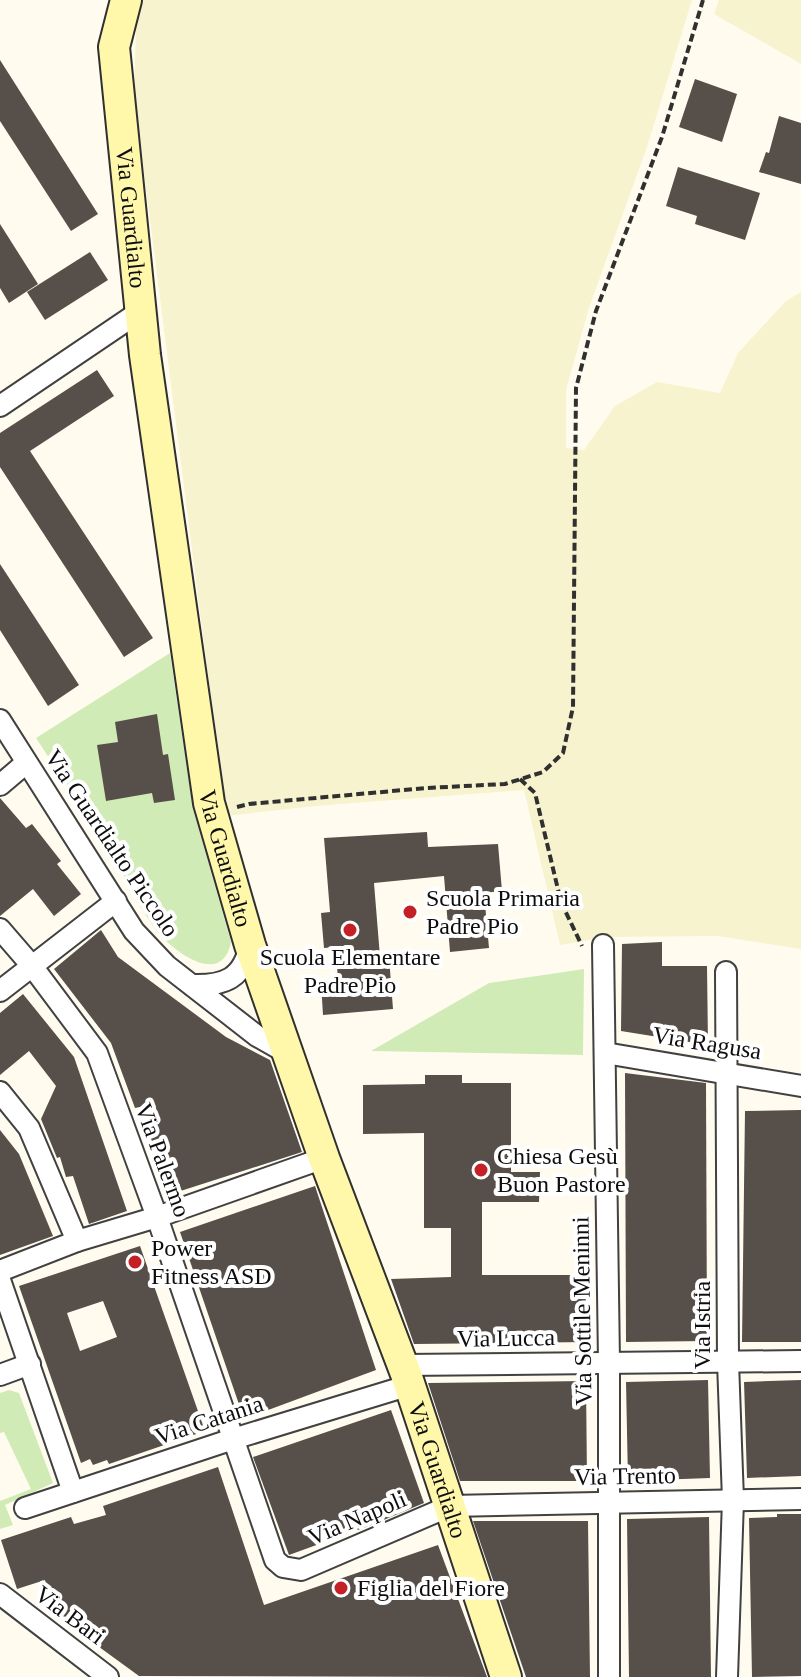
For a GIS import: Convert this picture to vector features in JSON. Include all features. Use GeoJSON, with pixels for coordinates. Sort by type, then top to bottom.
{"type":"FeatureCollection","features":[{"type":"Feature","properties":{"kind":"street","name":"Via Guardialto"},"geometry":{"type":"LineString","coordinates":[[126,0],[114,47],[145,355],[212,815],[250,945],[324,1158],[407,1375],[506,1677]]}},
{"type":"Feature","properties":{"kind":"street"},"geometry":{"type":"LineString","coordinates":[[0,406],[142,310]]}},
{"type":"Feature","properties":{"kind":"street","name":"Via Guardialto Piccolo"},"geometry":{"type":"LineString","coordinates":[[0,720],[134,931],[155,956],[257,1036],[287,1053]]}},
{"type":"Feature","properties":{"kind":"street"},"geometry":{"type":"LineString","coordinates":[[0,785],[26,763]]}},
{"type":"Feature","properties":{"kind":"street"},"geometry":{"type":"LineString","coordinates":[[0,991],[116,901]]}},
{"type":"Feature","properties":{"kind":"street","name":"Via Palermo"},"geometry":{"type":"LineString","coordinates":[[0,929],[32,966],[97,1053],[275,1560],[283,1567]]}},
{"type":"Feature","properties":{"kind":"street"},"geometry":{"type":"LineString","coordinates":[[192,985],[212,986],[230,979],[247,959],[250,945]]}},
{"type":"Feature","properties":{"kind":"street","name":"Via Sottile Meninni"},"geometry":{"type":"LineString","coordinates":[[603,945],[609,1362],[609,1677]]}},
{"type":"Feature","properties":{"kind":"street","name":"Via Istria"},"geometry":{"type":"LineString","coordinates":[[726,972],[728,1362],[733,1500],[727,1677]]}},
{"type":"Feature","properties":{"kind":"street","name":"Via Ragusa"},"geometry":{"type":"LineString","coordinates":[[605,1053],[801,1086]]}},
{"type":"Feature","properties":{"kind":"street"},"geometry":{"type":"LineString","coordinates":[[0,1092],[29,1128],[77,1241]]}},
{"type":"Feature","properties":{"kind":"street"},"geometry":{"type":"LineString","coordinates":[[0,1271],[77,1241],[157,1217],[324,1158]]}},
{"type":"Feature","properties":{"kind":"street"},"geometry":{"type":"LineString","coordinates":[[0,1280],[73,1492]]}},
{"type":"Feature","properties":{"kind":"street","name":"Via Lucca"},"geometry":{"type":"LineString","coordinates":[[407,1375],[609,1362],[801,1361]]}},
{"type":"Feature","properties":{"kind":"street"},"geometry":{"type":"LineString","coordinates":[[0,1375],[30,1364]]}},
{"type":"Feature","properties":{"kind":"street","name":"Via Catania"},"geometry":{"type":"LineString","coordinates":[[25,1508],[233,1439],[407,1375]]}},
{"type":"Feature","properties":{"kind":"street","name":"Via Trento"},"geometry":{"type":"LineString","coordinates":[[450,1506],[801,1499]]}},
{"type":"Feature","properties":{"kind":"street","name":"Via Napoli"},"geometry":{"type":"LineString","coordinates":[[283,1567],[301,1570],[450,1506]]}},
{"type":"Feature","properties":{"kind":"street","name":"Via Bari"},"geometry":{"type":"LineString","coordinates":[[0,1594],[108,1677]]}},
{"type":"Feature","properties":{"kind":"path"},"geometry":{"type":"LineString","coordinates":[[212,815],[249,804],[505,784],[543,772],[563,753],[573,707],[576,388],[596,311],[662,137],[703,0]]}},
{"type":"Feature","properties":{"kind":"path"},"geometry":{"type":"LineString","coordinates":[[520,779],[535,793],[561,902],[579,936],[585,956],[603,974]]}},
{"type":"Feature","properties":{"kind":"shaded area"},"geometry":{"type":"Polygon","coordinates":[[[137,0],[692,0],[647,147],[589,308],[566,390],[566,448],[584,450],[615,406],[657,382],[720,393],[738,353],[786,301],[801,292],[801,949],[718,936],[608,937],[560,945],[524,790],[226,816],[134,94],[137,0]]]}},
{"type":"Feature","properties":{"kind":"shaded area"},"geometry":{"type":"Polygon","coordinates":[[[719,0],[801,0],[801,64],[714,14],[719,0]]]}},
{"type":"Feature","properties":{"kind":"green space"},"geometry":{"type":"Polygon","coordinates":[[[170,653],[193,809],[231,942],[226,956],[218,963],[197,962],[174,948],[157,931],[36,738],[170,653]]]}},
{"type":"Feature","properties":{"kind":"green space"},"geometry":{"type":"Polygon","coordinates":[[[584,969],[583,1055],[371,1051],[489,983],[584,969]]]}},
{"type":"Feature","properties":{"kind":"green space"},"geometry":{"type":"Polygon","coordinates":[[[9,1390],[19,1393],[53,1483],[5,1505],[13,1525],[0,1529],[0,1501],[31,1489],[4,1432],[0,1433],[0,1393],[9,1390]]]}},
{"type":"Feature","properties":{"kind":"building"},"geometry":{"type":"Polygon","coordinates":[[[0,60],[98,214],[71,231],[0,121],[0,60]]]}},
{"type":"Feature","properties":{"kind":"building"},"geometry":{"type":"Polygon","coordinates":[[[695,79],[737,94],[722,142],[679,127],[695,79]]]}},
{"type":"Feature","properties":{"kind":"building"},"geometry":{"type":"Polygon","coordinates":[[[779,116],[801,123],[801,184],[759,172],[766,152],[769,153],[779,116]]]}},
{"type":"Feature","properties":{"kind":"building"},"geometry":{"type":"Polygon","coordinates":[[[678,167],[760,193],[745,240],[695,224],[697,216],[666,206],[678,167]]]}},
{"type":"Feature","properties":{"kind":"building"},"geometry":{"type":"Polygon","coordinates":[[[0,224],[38,284],[9,303],[0,288],[0,224]]]}},
{"type":"Feature","properties":{"kind":"building"},"geometry":{"type":"Polygon","coordinates":[[[90,252],[108,280],[45,320],[27,292],[90,252]]]}},
{"type":"Feature","properties":{"kind":"building"},"geometry":{"type":"Polygon","coordinates":[[[97,370],[114,396],[30,451],[153,638],[124,657],[0,467],[0,433],[97,370]]]}},
{"type":"Feature","properties":{"kind":"building"},"geometry":{"type":"Polygon","coordinates":[[[0,564],[79,685],[48,706],[0,630],[0,564]]]}},
{"type":"Feature","properties":{"kind":"building"},"geometry":{"type":"Polygon","coordinates":[[[157,714],[163,755],[168,754],[175,800],[154,803],[152,793],[106,801],[97,745],[118,742],[115,722],[157,714]]]}},
{"type":"Feature","properties":{"kind":"building"},"geometry":{"type":"Polygon","coordinates":[[[0,798],[26,828],[32,824],[61,861],[57,864],[81,894],[54,916],[33,889],[0,916],[0,798]]]}},
{"type":"Feature","properties":{"kind":"building","name":"Scuola Elementare Padre Pio"},"geometry":{"type":"Polygon","coordinates":[[[427,832],[428,847],[498,844],[502,891],[484,893],[489,948],[450,952],[444,876],[374,883],[380,957],[389,957],[393,1009],[323,1015],[321,983],[338,982],[336,947],[324,948],[321,913],[330,912],[324,838],[427,832]]]}},
{"type":"Feature","properties":{"kind":"building"},"geometry":{"type":"Polygon","coordinates":[[[101,930],[118,957],[226,1037],[270,1060],[302,1152],[165,1196],[153,1160],[158,1159],[140,1107],[135,1108],[111,1043],[54,969],[101,930]]]}},
{"type":"Feature","properties":{"kind":"building"},"geometry":{"type":"Polygon","coordinates":[[[662,942],[662,966],[707,966],[708,1045],[621,1031],[622,944],[662,942]]]}},
{"type":"Feature","properties":{"kind":"building"},"geometry":{"type":"Polygon","coordinates":[[[23,994],[74,1057],[127,1211],[89,1224],[73,1176],[66,1177],[60,1157],[57,1158],[41,1119],[56,1086],[29,1051],[0,1075],[0,1013],[23,994]]]}},
{"type":"Feature","properties":{"kind":"building"},"geometry":{"type":"Polygon","coordinates":[[[625,1073],[706,1083],[707,1341],[626,1342],[625,1073]]]}},
{"type":"Feature","properties":{"kind":"building"},"geometry":{"type":"Polygon","coordinates":[[[425,1075],[462,1075],[462,1083],[511,1083],[511,1172],[540,1172],[539,1202],[482,1202],[482,1275],[585,1275],[587,1342],[414,1344],[391,1279],[451,1277],[451,1228],[424,1228],[424,1133],[363,1134],[363,1085],[425,1084],[425,1075]]]}},
{"type":"Feature","properties":{"kind":"building"},"geometry":{"type":"Polygon","coordinates":[[[801,1110],[801,1342],[742,1342],[745,1111],[801,1110]]]}},
{"type":"Feature","properties":{"kind":"building"},"geometry":{"type":"Polygon","coordinates":[[[0,1130],[19,1154],[53,1236],[0,1255],[0,1130]]]}},
{"type":"Feature","properties":{"kind":"building"},"geometry":{"type":"Polygon","coordinates":[[[315,1186],[376,1370],[244,1419],[180,1232],[315,1186]]]}},
{"type":"Feature","properties":{"kind":"building"},"geometry":{"type":"Polygon","coordinates":[[[140,1246],[205,1431],[109,1464],[107,1460],[93,1465],[90,1459],[81,1463],[19,1286],[140,1246]],[[103,1301],[67,1313],[80,1351],[117,1337],[103,1301]]]}},
{"type":"Feature","properties":{"kind":"building"},"geometry":{"type":"Polygon","coordinates":[[[708,1380],[710,1478],[628,1481],[626,1382],[708,1380]]]}},
{"type":"Feature","properties":{"kind":"building"},"geometry":{"type":"Polygon","coordinates":[[[801,1380],[801,1476],[747,1478],[744,1382],[801,1380]]]}},
{"type":"Feature","properties":{"kind":"building"},"geometry":{"type":"Polygon","coordinates":[[[586,1381],[587,1481],[460,1481],[428,1383],[586,1381]]]}},
{"type":"Feature","properties":{"kind":"building"},"geometry":{"type":"Polygon","coordinates":[[[391,1410],[424,1503],[289,1555],[253,1457],[391,1410]]]}},
{"type":"Feature","properties":{"kind":"building"},"geometry":{"type":"Polygon","coordinates":[[[218,1467],[264,1605],[438,1545],[487,1677],[139,1676],[58,1617],[61,1609],[50,1603],[45,1580],[17,1589],[1,1540],[71,1517],[74,1524],[106,1515],[103,1506],[218,1467]]]}},
{"type":"Feature","properties":{"kind":"building"},"geometry":{"type":"Polygon","coordinates":[[[777,1514],[801,1514],[801,1676],[752,1677],[749,1518],[777,1517],[777,1514]]]}},
{"type":"Feature","properties":{"kind":"building"},"geometry":{"type":"Polygon","coordinates":[[[709,1517],[711,1677],[629,1677],[627,1519],[709,1517]]]}},
{"type":"Feature","properties":{"kind":"building"},"geometry":{"type":"Polygon","coordinates":[[[473,1521],[588,1521],[590,1677],[526,1677],[473,1521]]]}},
{"type":"Feature","properties":{"kind":"place","name":"Scuola Primaria Padre Pio"},"geometry":{"type":"Point","coordinates":[410,912]}},
{"type":"Feature","properties":{"kind":"place","name":"Scuola Elementare Padre Pio"},"geometry":{"type":"Point","coordinates":[350,930]}},
{"type":"Feature","properties":{"kind":"place","name":"Chiesa Gesù Buon Pastore"},"geometry":{"type":"Point","coordinates":[481,1170]}},
{"type":"Feature","properties":{"kind":"place","name":"Power Fitness ASD"},"geometry":{"type":"Point","coordinates":[135,1262]}},
{"type":"Feature","properties":{"kind":"place","name":"Figlia del Fiore"},"geometry":{"type":"Point","coordinates":[341,1588]}}]}
